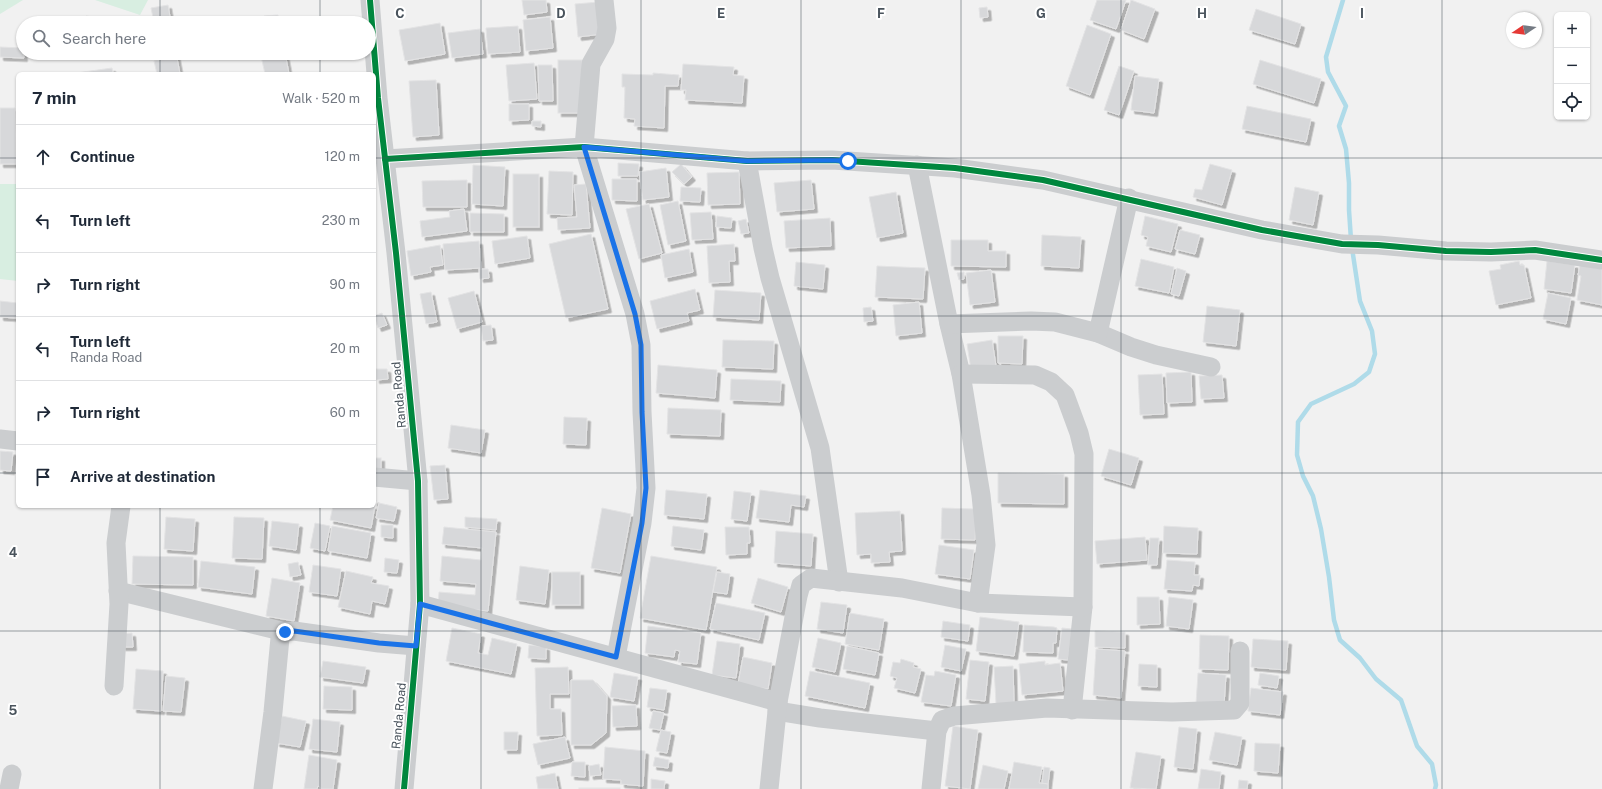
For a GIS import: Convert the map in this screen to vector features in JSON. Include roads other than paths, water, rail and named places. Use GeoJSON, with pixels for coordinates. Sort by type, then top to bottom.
{"type":"FeatureCollection","features":[{"type":"Feature","properties":{"kind":"street","name":"Randa Road"},"geometry":{"type":"LineString","coordinates":[[370,0],[371,16]]}},
{"type":"Feature","properties":{"kind":"street"},"geometry":{"type":"LineString","coordinates":[[604,0],[606,28],[605,38],[591,64],[584,147],[635,314],[641,345],[642,412],[646,488],[642,523],[616,657]]}},
{"type":"Feature","properties":{"kind":"street","name":"Randa Road"},"geometry":{"type":"LineString","coordinates":[[375,60],[376,72]]}},
{"type":"Feature","properties":{"kind":"street","name":"Randa Road"},"geometry":{"type":"LineString","coordinates":[[376,74],[397,261],[418,481],[420,604],[404,789]]}},
{"type":"Feature","properties":{"kind":"street"},"geometry":{"type":"LineString","coordinates":[[385,158],[584,147],[747,161],[832,160],[955,168],[1043,180],[1128,198],[1262,230],[1342,244],[1378,245],[1446,251],[1491,252],[1535,250],[1602,260]]}},
{"type":"Feature","properties":{"kind":"street"},"geometry":{"type":"LineString","coordinates":[[747,161],[770,278],[820,448],[839,582]]}},
{"type":"Feature","properties":{"kind":"street"},"geometry":{"type":"LineString","coordinates":[[917,165],[948,324],[961,374],[981,495],[986,545],[978,603]]}},
{"type":"Feature","properties":{"kind":"street"},"geometry":{"type":"LineString","coordinates":[[1098,333],[1128,198]]}},
{"type":"Feature","properties":{"kind":"street"},"geometry":{"type":"LineString","coordinates":[[948,324],[1031,321],[1055,322],[1098,333],[1150,353],[1211,367]]}},
{"type":"Feature","properties":{"kind":"street"},"geometry":{"type":"LineString","coordinates":[[961,374],[1035,375],[1051,382],[1065,394],[1079,433],[1084,454],[1083,607],[1072,710]]}},
{"type":"Feature","properties":{"kind":"street"},"geometry":{"type":"LineString","coordinates":[[0,440],[16,441]]}},
{"type":"Feature","properties":{"kind":"street"},"geometry":{"type":"LineString","coordinates":[[376,477],[418,481]]}},
{"type":"Feature","properties":{"kind":"street"},"geometry":{"type":"LineString","coordinates":[[114,686],[118,591],[116,543],[121,508]]}},
{"type":"Feature","properties":{"kind":"street"},"geometry":{"type":"LineString","coordinates":[[769,789],[778,706],[798,596],[801,586],[811,578],[908,589],[978,603],[1083,607]]}},
{"type":"Feature","properties":{"kind":"street"},"geometry":{"type":"LineString","coordinates":[[118,591],[285,632],[294,631],[379,643],[416,646]]}},
{"type":"Feature","properties":{"kind":"street"},"geometry":{"type":"LineString","coordinates":[[420,604],[616,657],[820,718],[936,731]]}},
{"type":"Feature","properties":{"kind":"street"},"geometry":{"type":"LineString","coordinates":[[263,789],[273,712],[280,638],[285,632]]}},
{"type":"Feature","properties":{"kind":"street"},"geometry":{"type":"LineString","coordinates":[[931,789],[936,731],[942,720],[954,716],[1032,708],[1172,712],[1234,710],[1240,704],[1240,651]]}},
{"type":"Feature","properties":{"kind":"waterway"},"geometry":{"type":"LineString","coordinates":[[1343,0],[1326,57],[1328,72],[1346,106],[1339,126],[1346,149],[1351,240]]}},
{"type":"Feature","properties":{"kind":"waterway"},"geometry":{"type":"LineString","coordinates":[[1352,248],[1360,301],[1372,331],[1375,354],[1369,372],[1354,384],[1311,404],[1298,422],[1297,455],[1303,476],[1313,496],[1321,529],[1334,620],[1340,640],[1360,658],[1376,679],[1401,700],[1417,746],[1432,764],[1436,785],[1435,789]]}}]}
